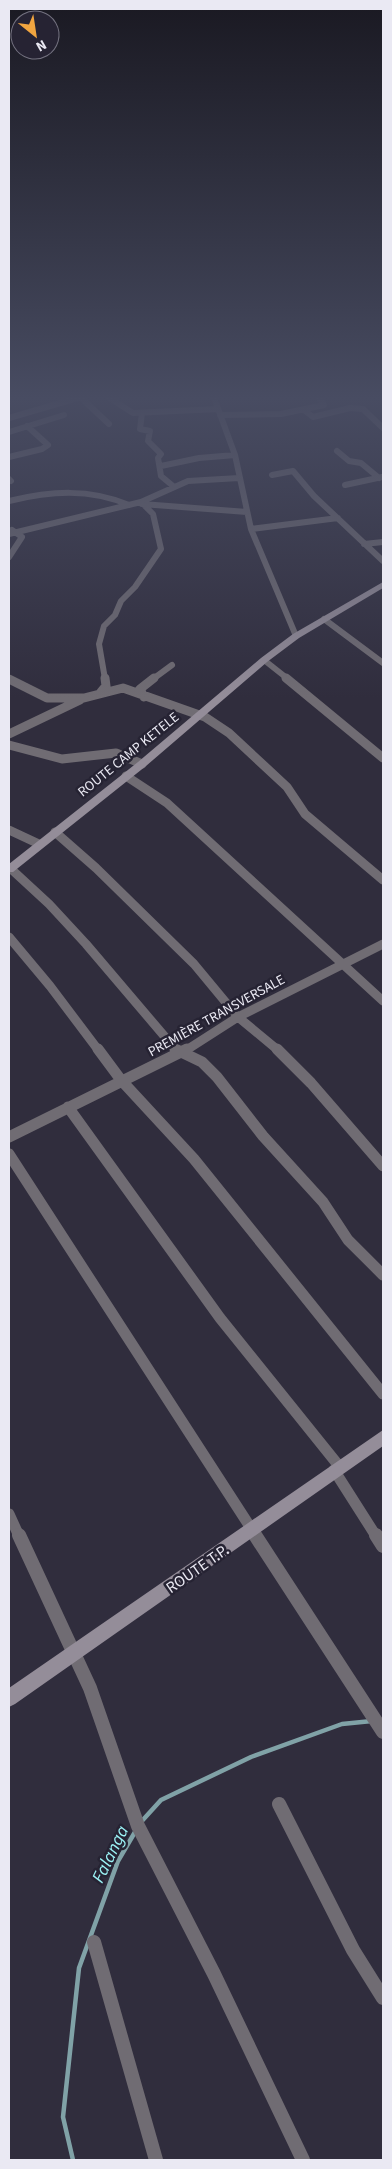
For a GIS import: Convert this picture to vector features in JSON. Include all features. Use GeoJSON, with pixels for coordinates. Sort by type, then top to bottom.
{"type":"FeatureCollection","features":[{"type":"Feature","properties":{"kind":"street"},"geometry":{"type":"LineString","coordinates":[[9,501],[31,496]]}},
{"type":"Feature","properties":{"kind":"street"},"geometry":{"type":"LineString","coordinates":[[107,496],[129,505]]}},
{"type":"Feature","properties":{"kind":"street"},"geometry":{"type":"LineString","coordinates":[[142,503],[154,496]]}},
{"type":"Feature","properties":{"kind":"street"},"geometry":{"type":"LineString","coordinates":[[243,496],[251,529],[296,636]]}},
{"type":"Feature","properties":{"kind":"street"},"geometry":{"type":"LineString","coordinates":[[313,496],[383,561]]}},
{"type":"Feature","properties":{"kind":"street"},"geometry":{"type":"LineString","coordinates":[[9,534],[142,503],[173,508],[229,509],[247,512]]}},
{"type":"Feature","properties":{"kind":"street"},"geometry":{"type":"LineString","coordinates":[[101,692],[106,686],[99,644],[104,626],[115,615],[121,601],[135,587],[161,549],[153,514],[142,503]]}},
{"type":"Feature","properties":{"kind":"street"},"geometry":{"type":"LineString","coordinates":[[251,529],[338,518]]}},
{"type":"Feature","properties":{"kind":"street"},"geometry":{"type":"LineString","coordinates":[[9,528],[17,532],[21,539],[9,557]]}},
{"type":"Feature","properties":{"kind":"street"},"geometry":{"type":"LineString","coordinates":[[364,544],[383,542]]}},
{"type":"Feature","properties":{"kind":"street","name":"ROUTE CAMP KETELE"},"geometry":{"type":"LineString","coordinates":[[9,868],[142,764],[264,660],[296,636],[383,585]]}},
{"type":"Feature","properties":{"kind":"street"},"geometry":{"type":"LineString","coordinates":[[324,619],[383,663]]}},
{"type":"Feature","properties":{"kind":"street"},"geometry":{"type":"LineString","coordinates":[[264,660],[383,758]]}},
{"type":"Feature","properties":{"kind":"street"},"geometry":{"type":"LineString","coordinates":[[144,696],[140,689],[172,665]]}},
{"type":"Feature","properties":{"kind":"street"},"geometry":{"type":"LineString","coordinates":[[9,679],[47,698],[84,698]]}},
{"type":"Feature","properties":{"kind":"street"},"geometry":{"type":"LineString","coordinates":[[9,734],[84,698],[122,688],[199,715],[229,733],[287,787],[305,814],[383,880]]}},
{"type":"Feature","properties":{"kind":"street"},"geometry":{"type":"LineString","coordinates":[[9,745],[62,759],[116,752],[142,764]]}},
{"type":"Feature","properties":{"kind":"street"},"geometry":{"type":"LineString","coordinates":[[126,776],[167,802],[383,1001]]}},
{"type":"Feature","properties":{"kind":"street"},"geometry":{"type":"LineString","coordinates":[[9,830],[39,844]]}},
{"type":"Feature","properties":{"kind":"street"},"geometry":{"type":"LineString","coordinates":[[55,832],[96,868],[194,964],[238,1017],[276,1048],[311,1083],[383,1166]]}},
{"type":"Feature","properties":{"kind":"street"},"geometry":{"type":"LineString","coordinates":[[9,868],[50,904],[128,990],[175,1050],[202,1062],[217,1077],[263,1136],[323,1202],[348,1240],[383,1275]]}},
{"type":"Feature","properties":{"kind":"street"},"geometry":{"type":"LineString","coordinates":[[9,938],[50,986],[121,1080],[194,1159],[383,1394]]}},
{"type":"Feature","properties":{"kind":"street","name":"PREMIÈRE TRANSVERSALE"},"geometry":{"type":"LineString","coordinates":[[9,1137],[121,1080],[181,1053],[238,1017],[383,944]]}},
{"type":"Feature","properties":{"kind":"street"},"geometry":{"type":"LineString","coordinates":[[68,1107],[220,1318],[336,1468],[383,1546]]}},
{"type":"Feature","properties":{"kind":"street"},"geometry":{"type":"LineString","coordinates":[[9,1154],[383,1732]]}},
{"type":"Feature","properties":{"kind":"street","name":"ROUTE T.P."},"geometry":{"type":"LineString","coordinates":[[9,1698],[383,1437]]}},
{"type":"Feature","properties":{"kind":"street"},"geometry":{"type":"LineString","coordinates":[[9,1514],[90,1688],[138,1826],[214,1974],[303,2160]]}},
{"type":"Feature","properties":{"kind":"street"},"geometry":{"type":"LineString","coordinates":[[279,1804],[354,1950],[383,1998]]}},
{"type":"Feature","properties":{"kind":"street"},"geometry":{"type":"LineString","coordinates":[[94,1942],[156,2160]]}},
{"type":"Feature","properties":{"kind":"waterway","name":"Falanga"},"geometry":{"type":"LineString","coordinates":[[141,1822],[161,1800],[251,1757],[342,1724],[372,1721]]}},
{"type":"Feature","properties":{"kind":"waterway","name":"Falanga"},"geometry":{"type":"LineString","coordinates":[[73,2160],[63,2117],[79,1968],[118,1861],[135,1832]]}}]}
